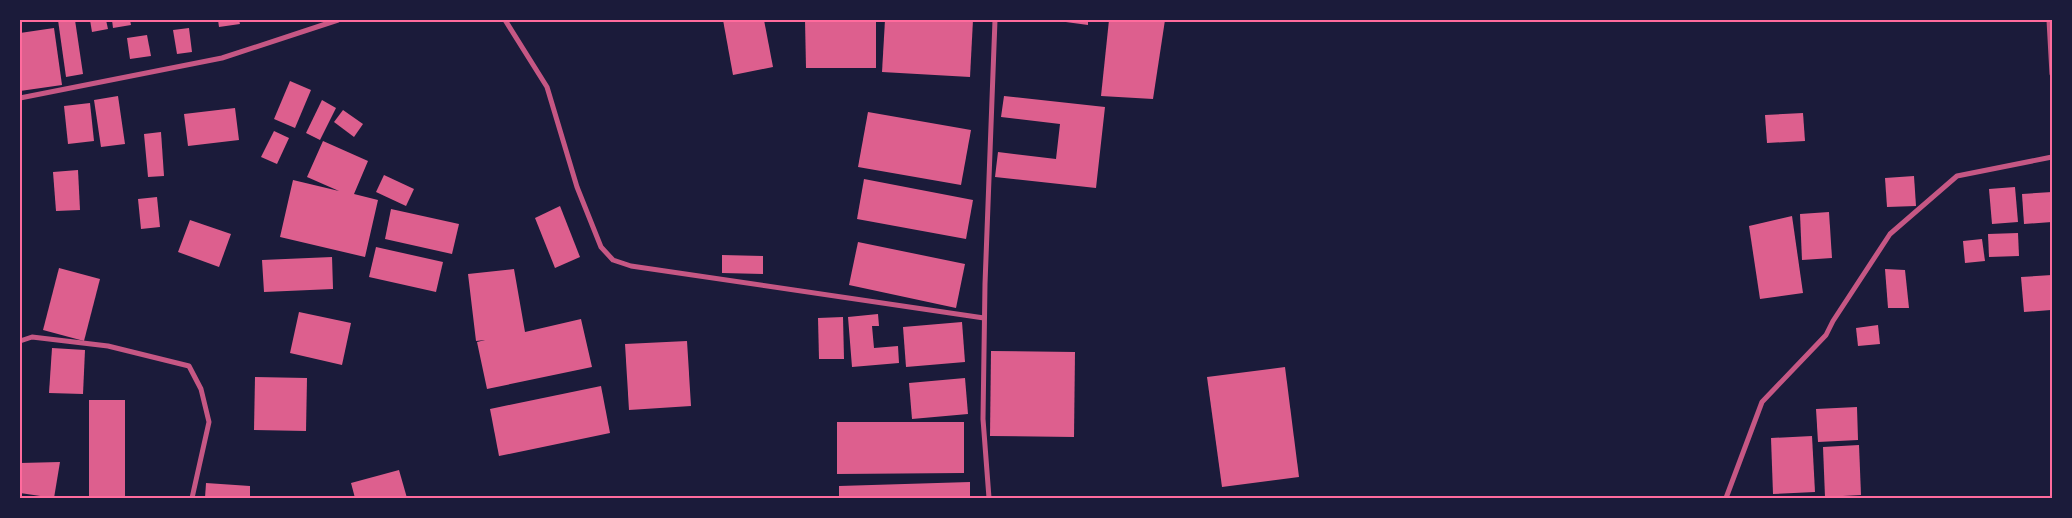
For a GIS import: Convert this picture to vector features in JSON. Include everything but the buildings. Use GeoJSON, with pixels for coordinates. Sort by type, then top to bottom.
{"type":"FeatureCollection","features":[{"type":"Feature","properties":{"kind":"street"},"geometry":{"type":"LineString","coordinates":[[20,98],[222,58],[338,20]]}},
{"type":"Feature","properties":{"kind":"street"},"geometry":{"type":"LineString","coordinates":[[505,20],[546,87],[577,187],[601,246],[614,260],[631,266],[984,318]]}},
{"type":"Feature","properties":{"kind":"street"},"geometry":{"type":"LineString","coordinates":[[989,498],[983,419],[984,318],[995,20]]}},
{"type":"Feature","properties":{"kind":"street"},"geometry":{"type":"LineString","coordinates":[[2049,20],[2052,74]]}},
{"type":"Feature","properties":{"kind":"street"},"geometry":{"type":"LineString","coordinates":[[1726,498],[1762,402],[1826,335],[1833,321],[1890,234],[1957,176],[2052,157]]}},
{"type":"Feature","properties":{"kind":"street"},"geometry":{"type":"LineString","coordinates":[[20,341],[32,337],[108,346],[189,366],[201,389],[209,422],[192,498]]}}]}
